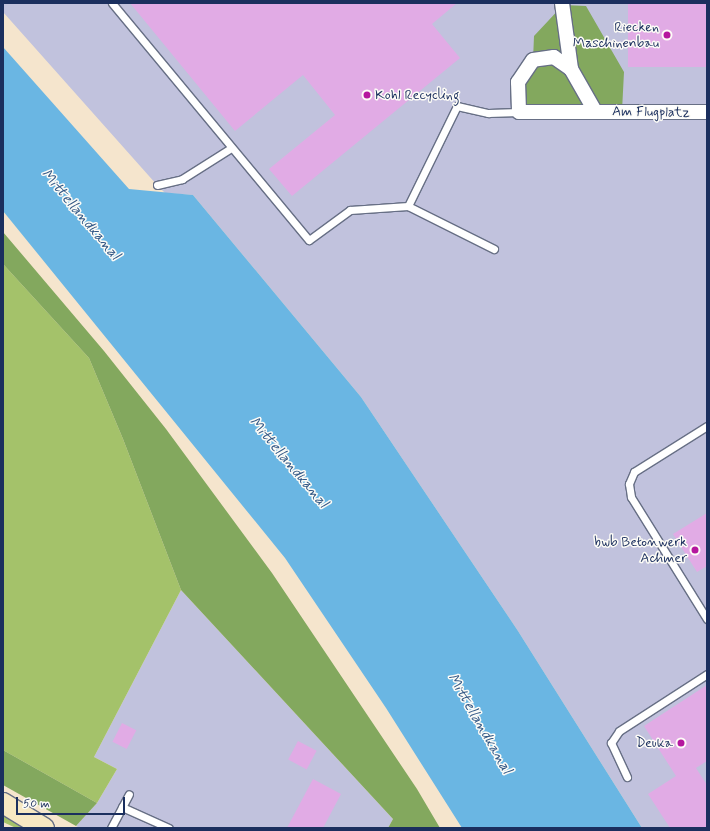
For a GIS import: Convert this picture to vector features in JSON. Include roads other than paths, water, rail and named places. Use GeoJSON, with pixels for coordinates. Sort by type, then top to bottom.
{"type":"FeatureCollection","features":[{"type":"Feature","properties":{"kind":"main road"},"geometry":{"type":"LineString","coordinates":[[3,803],[44,828]]}},
{"type":"Feature","properties":{"kind":"street","name":"Am Flugplatz"},"geometry":{"type":"LineString","coordinates":[[562,3],[571,69],[595,111]]}},
{"type":"Feature","properties":{"kind":"street","name":"Am Flugplatz"},"geometry":{"type":"LineString","coordinates":[[571,69],[554,57],[533,60],[518,82],[519,112],[707,112]]}},
{"type":"Feature","properties":{"kind":"lane"},"geometry":{"type":"LineString","coordinates":[[112,3],[230,148],[308,240],[350,210],[408,206],[494,250]]}},
{"type":"Feature","properties":{"kind":"lane"},"geometry":{"type":"LineString","coordinates":[[408,206],[457,106],[488,113],[519,112]]}},
{"type":"Feature","properties":{"kind":"lane"},"geometry":{"type":"LineString","coordinates":[[157,185],[182,179],[230,148]]}},
{"type":"Feature","properties":{"kind":"lane"},"geometry":{"type":"LineString","coordinates":[[707,426],[634,472],[629,484],[631,497],[707,618]]}},
{"type":"Feature","properties":{"kind":"lane"},"geometry":{"type":"LineString","coordinates":[[627,777],[611,743],[619,731],[707,674]]}},
{"type":"Feature","properties":{"kind":"lane"},"geometry":{"type":"LineString","coordinates":[[111,828],[129,794]]}},
{"type":"Feature","properties":{"kind":"lane"},"geometry":{"type":"LineString","coordinates":[[122,806],[169,828]]}},
{"type":"Feature","properties":{"kind":"water","name":"Mittellandkanal"},"geometry":{"type":"Polygon","coordinates":[[[3,47],[129,189],[193,195],[361,397],[518,631],[642,828],[462,828],[386,708],[285,558],[3,211],[3,47]]]}},
{"type":"Feature","properties":{"kind":"place","name":"Riecken Maschinenbau"},"geometry":{"type":"Point","coordinates":[667,35]}},
{"type":"Feature","properties":{"kind":"place","name":"Kohl Recycling"},"geometry":{"type":"Point","coordinates":[367,95]}},
{"type":"Feature","properties":{"kind":"place","name":"bwb Betonwerk Achmer"},"geometry":{"type":"Point","coordinates":[695,550]}},
{"type":"Feature","properties":{"kind":"place","name":"Deuka"},"geometry":{"type":"Point","coordinates":[681,743]}}]}
